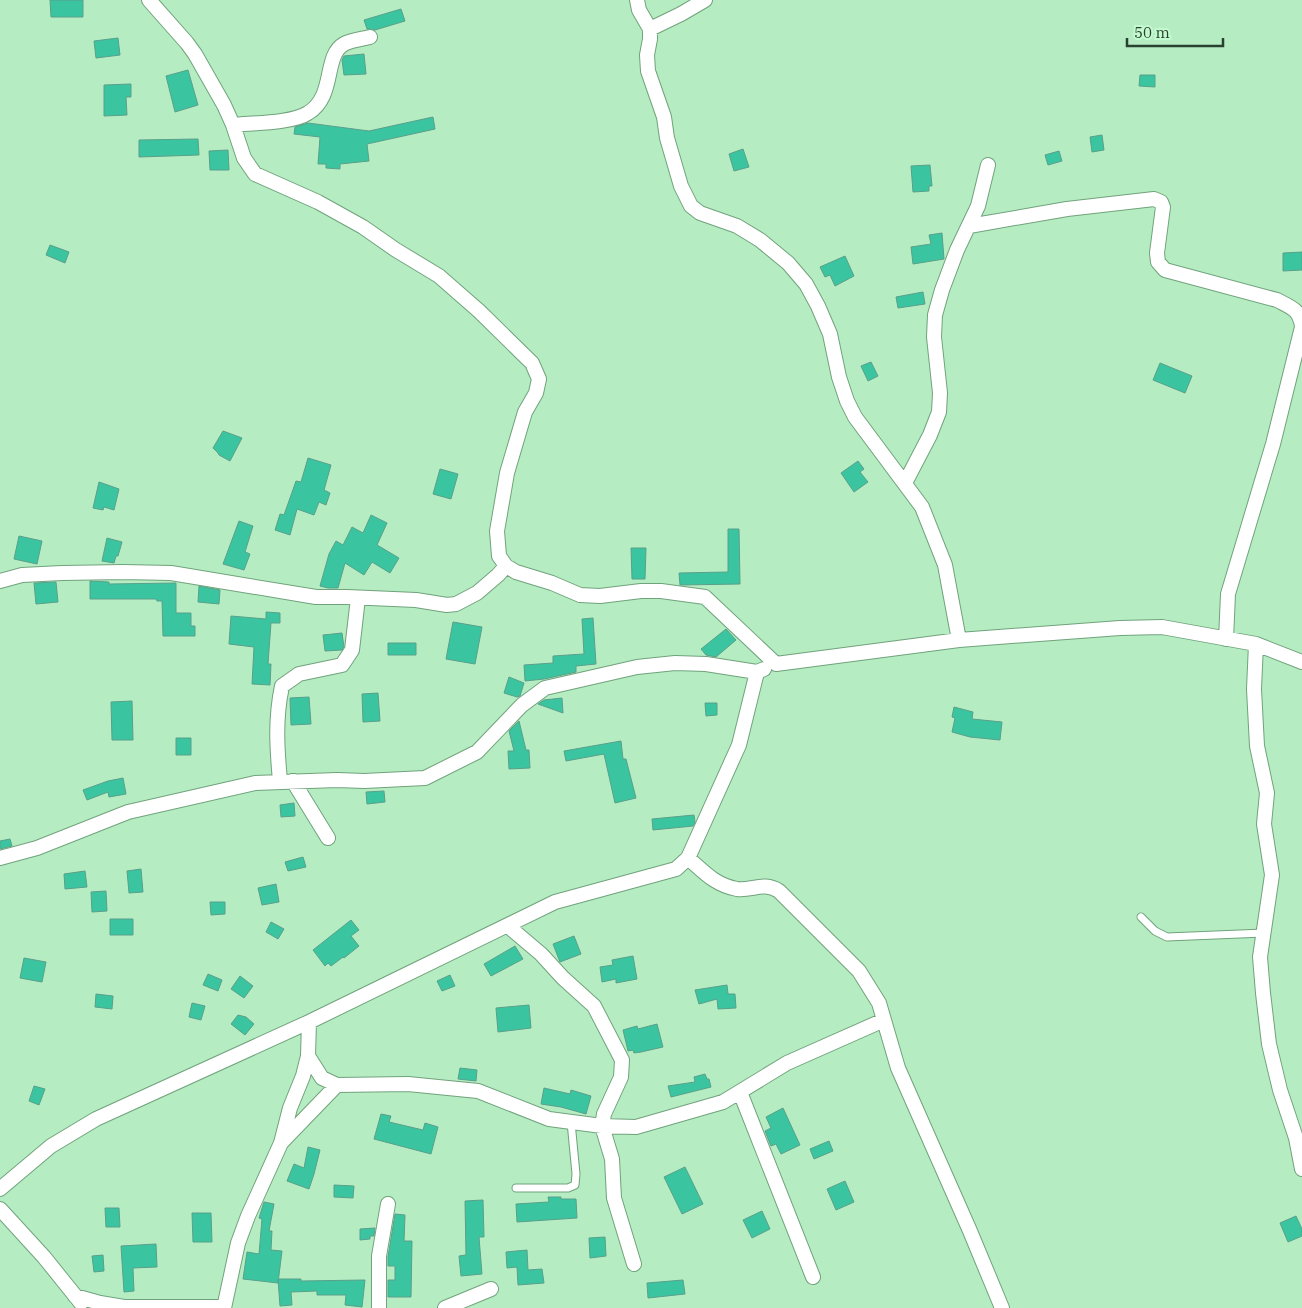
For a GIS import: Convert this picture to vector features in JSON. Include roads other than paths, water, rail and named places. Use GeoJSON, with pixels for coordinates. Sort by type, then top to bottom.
{"type":"FeatureCollection","features":[{"type":"Feature","properties":{"kind":"street"},"geometry":{"type":"LineString","coordinates":[[149,0],[195,54],[216,89],[233,125],[244,158],[255,174],[318,202],[363,227],[439,276],[479,311],[532,363],[538,379],[536,393],[525,412],[507,473],[497,531],[499,556],[506,566],[516,572],[552,583],[580,595],[600,596],[641,591],[661,591],[705,597],[776,664]]}},
{"type":"Feature","properties":{"kind":"street"},"geometry":{"type":"LineString","coordinates":[[637,0],[639,10],[650,29],[647,55],[648,71],[664,117],[667,138],[682,186],[691,206],[700,213],[737,226],[760,240],[788,263],[806,284],[830,334],[839,377],[855,417],[922,507],[945,565],[959,640]]}},
{"type":"Feature","properties":{"kind":"street"},"geometry":{"type":"LineString","coordinates":[[650,29],[705,0]]}},
{"type":"Feature","properties":{"kind":"street"},"geometry":{"type":"LineString","coordinates":[[233,125],[297,118],[308,113],[319,104],[324,95],[336,52],[344,44],[370,37]]}},
{"type":"Feature","properties":{"kind":"street"},"geometry":{"type":"LineString","coordinates":[[905,482],[930,435],[939,412],[940,393],[934,337],[935,315],[954,258],[978,206],[988,165]]}},
{"type":"Feature","properties":{"kind":"street"},"geometry":{"type":"LineString","coordinates":[[969,226],[1067,209],[1154,199],[1161,202],[1163,207],[1157,253],[1158,262],[1165,270],[1277,300],[1294,309],[1300,315],[1302,326],[1273,444],[1228,594],[1226,639]]}},
{"type":"Feature","properties":{"kind":"street"},"geometry":{"type":"LineString","coordinates":[[0,581],[22,575],[62,572],[171,573],[316,597],[416,600],[447,605],[456,604],[477,593],[506,566]]}},
{"type":"Feature","properties":{"kind":"street"},"geometry":{"type":"LineString","coordinates":[[328,838],[286,781],[277,744],[277,708],[282,686],[299,674],[342,665],[352,650],[358,598]]}},
{"type":"Feature","properties":{"kind":"street"},"geometry":{"type":"LineString","coordinates":[[0,858],[37,848],[128,812],[255,783],[337,780],[364,782],[425,778],[477,752],[522,705],[545,688],[637,667],[676,663],[706,664],[757,672],[776,664],[959,640],[1120,628],[1162,627],[1256,644],[1302,662]]}},
{"type":"Feature","properties":{"kind":"street"},"geometry":{"type":"LineString","coordinates":[[1256,644],[1254,689],[1257,746],[1267,793],[1264,824],[1272,875],[1260,957],[1269,1044],[1280,1090],[1296,1138],[1302,1169]]}},
{"type":"Feature","properties":{"kind":"street"},"geometry":{"type":"LineString","coordinates":[[0,1189],[51,1146],[96,1119],[309,1022],[555,902],[676,869],[688,858],[739,746],[757,672]]}},
{"type":"Feature","properties":{"kind":"street"},"geometry":{"type":"LineString","coordinates":[[688,858],[718,884],[739,889],[771,886],[779,890],[859,971],[879,1003],[898,1068],[1002,1308]]}},
{"type":"Feature","properties":{"kind":"street"},"geometry":{"type":"LineString","coordinates":[[508,926],[541,954],[563,978],[594,1006],[622,1060],[621,1077],[604,1114],[602,1126],[612,1159],[614,1198],[634,1264]]}},
{"type":"Feature","properties":{"kind":"street"},"geometry":{"type":"LineString","coordinates":[[308,1056],[322,1078],[337,1085],[408,1084],[478,1091],[548,1119],[602,1126],[636,1127],[723,1102],[786,1063],[884,1020]]}},
{"type":"Feature","properties":{"kind":"street"},"geometry":{"type":"LineString","coordinates":[[76,1296],[124,1307],[224,1307],[241,1234],[281,1143],[290,1108],[303,1076],[308,1056],[309,1022]]}},
{"type":"Feature","properties":{"kind":"street"},"geometry":{"type":"LineString","coordinates":[[281,1143],[337,1085]]}},
{"type":"Feature","properties":{"kind":"street"},"geometry":{"type":"LineString","coordinates":[[740,1092],[813,1277]]}},
{"type":"Feature","properties":{"kind":"street"},"geometry":{"type":"LineString","coordinates":[[379,1308],[379,1256],[388,1204]]}},
{"type":"Feature","properties":{"kind":"street"},"geometry":{"type":"LineString","coordinates":[[0,1209],[44,1257],[85,1308]]}},
{"type":"Feature","properties":{"kind":"street"},"geometry":{"type":"LineString","coordinates":[[444,1308],[491,1289]]}},
{"type":"Feature","properties":{"kind":"lane"},"geometry":{"type":"LineString","coordinates":[[1141,918],[1155,931],[1167,937],[1264,932]]}},
{"type":"Feature","properties":{"kind":"lane"},"geometry":{"type":"LineString","coordinates":[[516,1188],[568,1188],[575,1184],[576,1174],[571,1121]]}}]}
